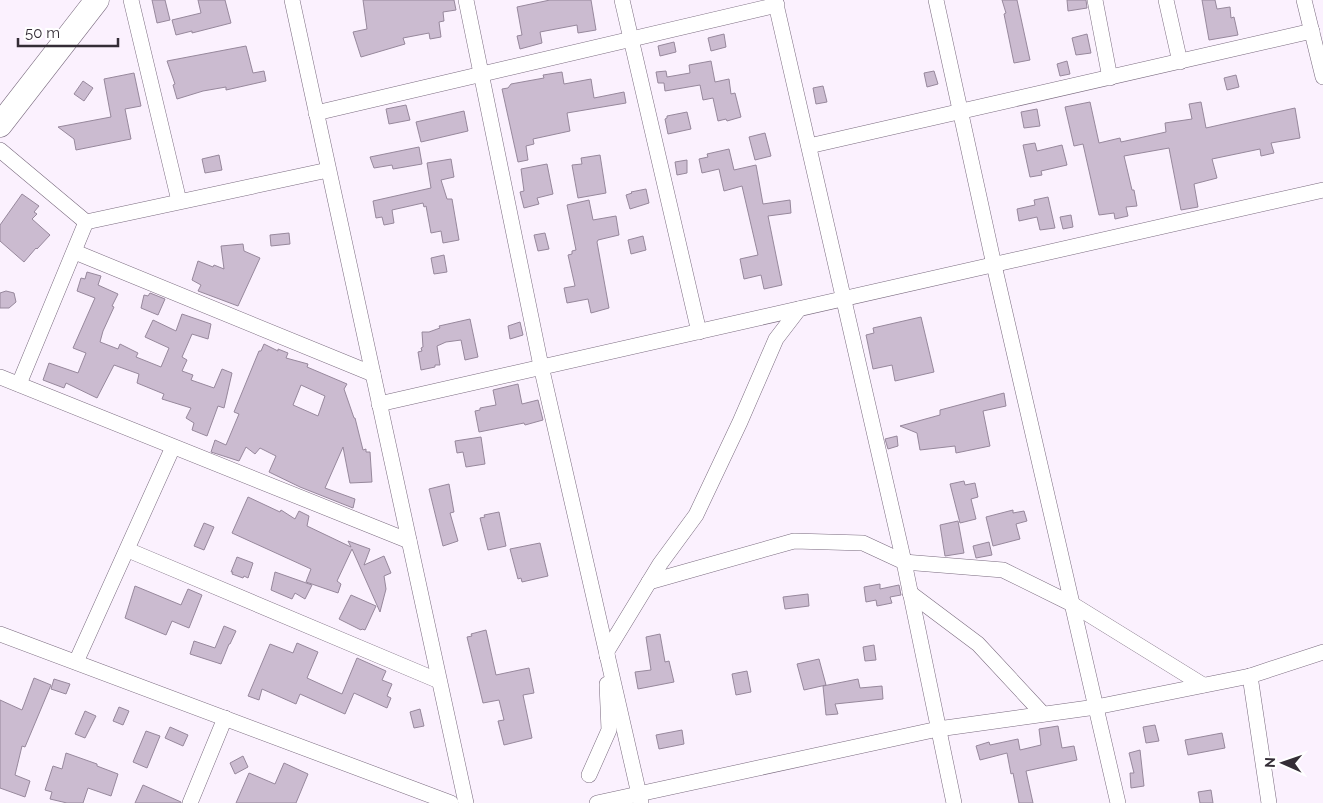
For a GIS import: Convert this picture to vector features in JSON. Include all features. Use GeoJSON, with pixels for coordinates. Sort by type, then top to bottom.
{"type":"FeatureCollection","features":[{"type":"Feature","properties":{"kind":"main road"},"geometry":{"type":"LineString","coordinates":[[0,125],[98,0]]}},
{"type":"Feature","properties":{"kind":"street"},"geometry":{"type":"LineString","coordinates":[[131,0],[179,201]]}},
{"type":"Feature","properties":{"kind":"street"},"geometry":{"type":"LineString","coordinates":[[292,0],[466,803]]}},
{"type":"Feature","properties":{"kind":"street"},"geometry":{"type":"LineString","coordinates":[[466,0],[541,366],[640,798]]}},
{"type":"Feature","properties":{"kind":"street"},"geometry":{"type":"LineString","coordinates":[[622,0],[699,332]]}},
{"type":"Feature","properties":{"kind":"street"},"geometry":{"type":"LineString","coordinates":[[936,0],[994,266],[1118,803]]}},
{"type":"Feature","properties":{"kind":"street"},"geometry":{"type":"LineString","coordinates":[[1095,0],[1110,78]]}},
{"type":"Feature","properties":{"kind":"street"},"geometry":{"type":"LineString","coordinates":[[1166,0],[1180,62]]}},
{"type":"Feature","properties":{"kind":"street"},"geometry":{"type":"LineString","coordinates":[[1304,0],[1323,77]]}},
{"type":"Feature","properties":{"kind":"street"},"geometry":{"type":"LineString","coordinates":[[316,113],[631,39],[776,2],[904,562],[954,803]]}},
{"type":"Feature","properties":{"kind":"street"},"geometry":{"type":"LineString","coordinates":[[809,146],[1312,31]]}},
{"type":"Feature","properties":{"kind":"street"},"geometry":{"type":"LineString","coordinates":[[0,150],[86,222]]}},
{"type":"Feature","properties":{"kind":"street"},"geometry":{"type":"LineString","coordinates":[[86,222],[328,170]]}},
{"type":"Feature","properties":{"kind":"street"},"geometry":{"type":"LineString","coordinates":[[379,404],[1323,190]]}},
{"type":"Feature","properties":{"kind":"street"},"geometry":{"type":"LineString","coordinates":[[19,384],[86,222]]}},
{"type":"Feature","properties":{"kind":"street"},"geometry":{"type":"LineString","coordinates":[[75,252],[373,374]]}},
{"type":"Feature","properties":{"kind":"street"},"geometry":{"type":"LineString","coordinates":[[589,776],[609,730],[607,651],[660,564],[696,515],[740,422],[776,339],[799,309]]}},
{"type":"Feature","properties":{"kind":"street"},"geometry":{"type":"LineString","coordinates":[[0,377],[409,542]]}},
{"type":"Feature","properties":{"kind":"street"},"geometry":{"type":"LineString","coordinates":[[76,662],[173,447]]}},
{"type":"Feature","properties":{"kind":"street"},"geometry":{"type":"LineString","coordinates":[[649,582],[794,541],[863,543],[904,562],[1003,570],[1072,604],[1203,686]]}},
{"type":"Feature","properties":{"kind":"street"},"geometry":{"type":"LineString","coordinates":[[128,550],[440,680]]}},
{"type":"Feature","properties":{"kind":"street"},"geometry":{"type":"LineString","coordinates":[[910,592],[978,644],[1043,714]]}},
{"type":"Feature","properties":{"kind":"street"},"geometry":{"type":"LineString","coordinates":[[0,634],[451,803]]}},
{"type":"Feature","properties":{"kind":"street"},"geometry":{"type":"LineString","coordinates":[[597,803],[640,798],[938,729],[1096,707],[1203,686],[1250,676],[1323,652]]}},
{"type":"Feature","properties":{"kind":"street"},"geometry":{"type":"LineString","coordinates":[[1250,676],[1269,803]]}},
{"type":"Feature","properties":{"kind":"street"},"geometry":{"type":"LineString","coordinates":[[190,803],[224,718]]}},
{"type":"Feature","properties":{"kind":"building"},"geometry":{"type":"Polygon","coordinates":[[[152,0],[165,0],[170,20],[157,23],[152,0]]]}},
{"type":"Feature","properties":{"kind":"building"},"geometry":{"type":"Polygon","coordinates":[[[198,0],[225,0],[231,23],[176,35],[172,20],[201,13],[198,0]]]}},
{"type":"Feature","properties":{"kind":"building"},"geometry":{"type":"Polygon","coordinates":[[[363,0],[454,0],[456,10],[443,12],[444,21],[439,22],[441,37],[430,39],[429,33],[403,38],[405,44],[361,57],[353,32],[367,29],[363,0]]]}},
{"type":"Feature","properties":{"kind":"building"},"geometry":{"type":"Polygon","coordinates":[[[550,0],[591,0],[596,30],[578,33],[577,25],[540,32],[542,43],[520,49],[517,36],[522,35],[517,7],[550,0]]]}},
{"type":"Feature","properties":{"kind":"building"},"geometry":{"type":"Polygon","coordinates":[[[1002,0],[1017,0],[1030,60],[1014,63],[1002,0]]]}},
{"type":"Feature","properties":{"kind":"building"},"geometry":{"type":"Polygon","coordinates":[[[1067,0],[1086,0],[1087,8],[1068,11],[1067,0]]]}},
{"type":"Feature","properties":{"kind":"building"},"geometry":{"type":"Polygon","coordinates":[[[1202,0],[1215,0],[1217,9],[1230,7],[1231,18],[1234,17],[1238,35],[1209,40],[1202,0]]]}},
{"type":"Feature","properties":{"kind":"building"},"geometry":{"type":"Polygon","coordinates":[[[724,34],[726,47],[711,51],[708,38],[724,34]]]}},
{"type":"Feature","properties":{"kind":"building"},"geometry":{"type":"Polygon","coordinates":[[[1087,34],[1091,53],[1076,55],[1072,38],[1087,34]]]}},
{"type":"Feature","properties":{"kind":"building"},"geometry":{"type":"Polygon","coordinates":[[[674,42],[676,52],[660,56],[658,46],[674,42]]]}},
{"type":"Feature","properties":{"kind":"building"},"geometry":{"type":"Polygon","coordinates":[[[246,46],[253,73],[264,71],[266,81],[226,90],[226,87],[203,91],[177,99],[173,85],[175,84],[167,61],[246,46]]]}},
{"type":"Feature","properties":{"kind":"building"},"geometry":{"type":"Polygon","coordinates":[[[711,61],[715,82],[729,79],[731,94],[735,93],[741,117],[727,121],[726,119],[718,121],[713,98],[703,100],[700,85],[665,91],[664,83],[658,83],[656,72],[666,71],[667,77],[690,73],[689,65],[711,61]]]}},
{"type":"Feature","properties":{"kind":"building"},"geometry":{"type":"Polygon","coordinates":[[[1067,61],[1070,74],[1060,76],[1057,64],[1067,61]]]}},
{"type":"Feature","properties":{"kind":"building"},"geometry":{"type":"Polygon","coordinates":[[[934,71],[938,84],[927,87],[924,73],[934,71]]]}},
{"type":"Feature","properties":{"kind":"building"},"geometry":{"type":"Polygon","coordinates":[[[562,72],[564,84],[591,79],[594,98],[624,92],[626,103],[567,113],[570,131],[533,139],[534,144],[526,146],[528,160],[518,162],[502,89],[508,88],[511,84],[544,78],[543,75],[562,72]]]}},
{"type":"Feature","properties":{"kind":"building"},"geometry":{"type":"Polygon","coordinates":[[[134,73],[141,106],[125,109],[131,139],[76,150],[74,139],[58,127],[111,117],[104,79],[134,73]]]}},
{"type":"Feature","properties":{"kind":"building"},"geometry":{"type":"Polygon","coordinates":[[[1236,75],[1239,87],[1227,90],[1224,78],[1236,75]]]}},
{"type":"Feature","properties":{"kind":"building"},"geometry":{"type":"Polygon","coordinates":[[[83,81],[93,88],[84,101],[74,94],[83,81]]]}},
{"type":"Feature","properties":{"kind":"building"},"geometry":{"type":"Polygon","coordinates":[[[823,86],[827,102],[816,104],[813,88],[823,86]]]}},
{"type":"Feature","properties":{"kind":"building"},"geometry":{"type":"Polygon","coordinates":[[[1090,102],[1099,143],[1120,138],[1121,142],[1166,132],[1165,123],[1192,119],[1189,104],[1201,102],[1206,128],[1295,108],[1300,138],[1271,143],[1274,153],[1261,156],[1260,149],[1212,159],[1217,178],[1194,184],[1198,207],[1181,210],[1169,148],[1124,156],[1137,206],[1126,207],[1128,216],[1115,219],[1114,213],[1099,215],[1083,144],[1074,146],[1065,107],[1090,102]]]}},
{"type":"Feature","properties":{"kind":"building"},"geometry":{"type":"Polygon","coordinates":[[[406,105],[410,120],[389,124],[386,109],[406,105]]]}},
{"type":"Feature","properties":{"kind":"building"},"geometry":{"type":"Polygon","coordinates":[[[1037,109],[1040,126],[1024,128],[1021,112],[1037,109]]]}},
{"type":"Feature","properties":{"kind":"building"},"geometry":{"type":"Polygon","coordinates":[[[464,111],[468,131],[421,142],[416,122],[464,111]]]}},
{"type":"Feature","properties":{"kind":"building"},"geometry":{"type":"Polygon","coordinates":[[[687,112],[691,129],[668,134],[665,119],[667,116],[687,112]]]}},
{"type":"Feature","properties":{"kind":"building"},"geometry":{"type":"Polygon","coordinates":[[[765,133],[771,156],[755,160],[749,137],[765,133]]]}},
{"type":"Feature","properties":{"kind":"building"},"geometry":{"type":"Polygon","coordinates":[[[1035,143],[1037,151],[1062,145],[1067,165],[1041,171],[1042,175],[1030,177],[1023,145],[1035,143]]]}},
{"type":"Feature","properties":{"kind":"building"},"geometry":{"type":"Polygon","coordinates":[[[419,147],[422,164],[393,169],[392,165],[374,168],[370,157],[419,147]]]}},
{"type":"Feature","properties":{"kind":"building"},"geometry":{"type":"Polygon","coordinates":[[[729,149],[734,170],[756,165],[763,204],[790,200],[791,213],[768,216],[782,285],[764,289],[761,275],[744,279],[740,259],[758,255],[742,186],[724,191],[719,169],[702,173],[699,159],[708,157],[707,154],[729,149]]]}},
{"type":"Feature","properties":{"kind":"building"},"geometry":{"type":"Polygon","coordinates":[[[219,155],[222,170],[205,173],[202,159],[219,155]]]}},
{"type":"Feature","properties":{"kind":"building"},"geometry":{"type":"Polygon","coordinates":[[[600,155],[606,193],[578,198],[572,165],[582,164],[581,158],[600,155]]]}},
{"type":"Feature","properties":{"kind":"building"},"geometry":{"type":"Polygon","coordinates":[[[451,159],[454,177],[441,180],[447,199],[452,199],[459,240],[443,243],[441,231],[431,233],[426,206],[424,207],[423,203],[392,210],[394,223],[384,225],[382,217],[376,218],[373,201],[431,188],[427,163],[451,159]]]}},
{"type":"Feature","properties":{"kind":"building"},"geometry":{"type":"Polygon","coordinates":[[[687,160],[687,173],[677,175],[675,162],[687,160]]]}},
{"type":"Feature","properties":{"kind":"building"},"geometry":{"type":"Polygon","coordinates":[[[547,164],[553,194],[537,198],[539,204],[524,208],[520,192],[524,191],[521,169],[547,164]]]}},
{"type":"Feature","properties":{"kind":"building"},"geometry":{"type":"Polygon","coordinates":[[[646,189],[649,203],[630,209],[626,195],[646,189]]]}},
{"type":"Feature","properties":{"kind":"building"},"geometry":{"type":"Polygon","coordinates":[[[22,194],[39,206],[34,212],[37,214],[32,219],[50,235],[24,262],[0,241],[0,225],[22,194]]]}},
{"type":"Feature","properties":{"kind":"building"},"geometry":{"type":"Polygon","coordinates":[[[1048,197],[1055,228],[1040,230],[1037,217],[1019,221],[1017,209],[1035,205],[1034,200],[1048,197]]]}},
{"type":"Feature","properties":{"kind":"building"},"geometry":{"type":"Polygon","coordinates":[[[589,200],[593,220],[616,216],[619,235],[598,240],[597,242],[609,308],[591,313],[588,299],[567,303],[564,288],[575,286],[568,255],[576,250],[567,205],[589,200]]]}},
{"type":"Feature","properties":{"kind":"building"},"geometry":{"type":"Polygon","coordinates":[[[1071,215],[1073,227],[1063,229],[1060,217],[1071,215]]]}},
{"type":"Feature","properties":{"kind":"building"},"geometry":{"type":"Polygon","coordinates":[[[289,233],[290,244],[271,246],[270,235],[289,233]]]}},
{"type":"Feature","properties":{"kind":"building"},"geometry":{"type":"Polygon","coordinates":[[[545,233],[549,249],[538,251],[534,235],[545,233]]]}},
{"type":"Feature","properties":{"kind":"building"},"geometry":{"type":"Polygon","coordinates":[[[643,236],[646,250],[631,254],[628,240],[643,236]]]}},
{"type":"Feature","properties":{"kind":"building"},"geometry":{"type":"Polygon","coordinates":[[[243,244],[244,251],[260,258],[238,306],[198,291],[201,285],[192,280],[198,261],[224,269],[221,246],[243,244]]]}},
{"type":"Feature","properties":{"kind":"building"},"geometry":{"type":"Polygon","coordinates":[[[444,255],[447,272],[434,274],[431,258],[444,255]]]}},
{"type":"Feature","properties":{"kind":"building"},"geometry":{"type":"Polygon","coordinates":[[[87,272],[101,276],[98,285],[118,294],[100,342],[118,349],[120,344],[138,353],[136,357],[161,367],[169,348],[145,337],[153,320],[176,331],[182,314],[211,324],[208,339],[192,334],[182,357],[187,360],[182,371],[193,375],[191,380],[214,388],[222,369],[232,373],[224,408],[218,406],[207,436],[192,430],[194,423],[186,418],[191,408],[162,399],[164,394],[137,383],[139,374],[114,365],[97,398],[66,383],[64,388],[43,380],[49,363],[78,373],[86,353],[73,348],[95,298],[77,291],[81,278],[85,279],[87,272]]]}},
{"type":"Feature","properties":{"kind":"building"},"geometry":{"type":"Polygon","coordinates":[[[6,291],[14,293],[16,302],[9,308],[0,308],[0,293],[6,291]]]}},
{"type":"Feature","properties":{"kind":"building"},"geometry":{"type":"Polygon","coordinates":[[[150,293],[165,299],[158,315],[141,308],[144,295],[148,296],[150,293]]]}},
{"type":"Feature","properties":{"kind":"building"},"geometry":{"type":"Polygon","coordinates":[[[921,317],[934,372],[895,381],[892,365],[873,369],[866,335],[874,333],[873,328],[921,317]]]}},
{"type":"Feature","properties":{"kind":"building"},"geometry":{"type":"Polygon","coordinates":[[[470,319],[478,357],[465,360],[461,340],[446,342],[437,346],[440,365],[421,370],[418,352],[422,351],[421,348],[423,347],[422,332],[429,332],[440,328],[439,326],[470,319]]]}},
{"type":"Feature","properties":{"kind":"building"},"geometry":{"type":"Polygon","coordinates":[[[520,322],[523,335],[510,339],[508,326],[520,322]]]}},
{"type":"Feature","properties":{"kind":"building"},"geometry":{"type":"Polygon","coordinates":[[[264,344],[278,351],[278,349],[288,353],[286,358],[308,364],[307,367],[347,384],[344,389],[355,418],[363,450],[366,449],[366,452],[370,452],[372,482],[350,483],[343,447],[325,488],[355,499],[353,508],[300,487],[269,472],[276,456],[260,448],[255,454],[246,447],[239,461],[211,452],[215,440],[226,445],[239,414],[234,412],[259,351],[261,351],[264,344]],[[301,385],[293,405],[318,416],[325,396],[301,385]]]}},
{"type":"Feature","properties":{"kind":"building"},"geometry":{"type":"Polygon","coordinates":[[[518,384],[522,404],[538,400],[543,420],[525,425],[524,423],[479,432],[475,411],[480,410],[480,408],[496,405],[493,390],[518,384]]]}},
{"type":"Feature","properties":{"kind":"building"},"geometry":{"type":"Polygon","coordinates":[[[1004,393],[1006,406],[983,411],[990,446],[956,453],[955,446],[920,450],[917,433],[900,426],[940,415],[940,410],[1004,393]]]}},
{"type":"Feature","properties":{"kind":"building"},"geometry":{"type":"Polygon","coordinates":[[[897,436],[898,446],[888,449],[885,439],[897,436]]]}},
{"type":"Feature","properties":{"kind":"building"},"geometry":{"type":"Polygon","coordinates":[[[481,437],[485,464],[466,467],[463,452],[457,453],[455,441],[481,437]]]}},
{"type":"Feature","properties":{"kind":"building"},"geometry":{"type":"Polygon","coordinates":[[[964,481],[965,485],[975,483],[978,497],[971,499],[976,519],[960,523],[950,484],[964,481]]]}},
{"type":"Feature","properties":{"kind":"building"},"geometry":{"type":"Polygon","coordinates":[[[449,484],[454,512],[450,513],[458,541],[443,546],[429,489],[449,484]]]}},
{"type":"Feature","properties":{"kind":"building"},"geometry":{"type":"Polygon","coordinates":[[[248,497],[280,512],[281,510],[295,519],[299,511],[309,516],[307,526],[351,547],[348,541],[370,549],[364,565],[384,556],[391,573],[384,576],[386,589],[380,612],[352,549],[337,581],[341,584],[338,593],[306,582],[311,569],[232,533],[248,497]]]}},
{"type":"Feature","properties":{"kind":"building"},"geometry":{"type":"Polygon","coordinates":[[[1013,510],[1013,513],[1024,511],[1027,521],[1016,524],[1020,539],[993,546],[986,517],[1013,510]]]}},
{"type":"Feature","properties":{"kind":"building"},"geometry":{"type":"Polygon","coordinates":[[[499,512],[506,546],[488,550],[480,518],[485,517],[484,515],[499,512]]]}},
{"type":"Feature","properties":{"kind":"building"},"geometry":{"type":"Polygon","coordinates":[[[958,521],[964,553],[945,556],[940,525],[958,521]]]}},
{"type":"Feature","properties":{"kind":"building"},"geometry":{"type":"Polygon","coordinates":[[[204,523],[214,527],[204,550],[194,546],[204,523]]]}},
{"type":"Feature","properties":{"kind":"building"},"geometry":{"type":"Polygon","coordinates":[[[989,542],[992,555],[976,558],[973,546],[989,542]]]}},
{"type":"Feature","properties":{"kind":"building"},"geometry":{"type":"Polygon","coordinates":[[[540,543],[548,576],[522,582],[521,578],[518,579],[510,549],[540,543]]]}},
{"type":"Feature","properties":{"kind":"building"},"geometry":{"type":"Polygon","coordinates":[[[237,557],[253,563],[248,578],[232,574],[233,572],[231,572],[237,557]]]}},
{"type":"Feature","properties":{"kind":"building"},"geometry":{"type":"Polygon","coordinates":[[[275,572],[312,585],[305,599],[295,593],[292,599],[271,590],[275,572]]]}},
{"type":"Feature","properties":{"kind":"building"},"geometry":{"type":"Polygon","coordinates":[[[880,584],[880,589],[899,585],[901,595],[890,597],[892,603],[877,606],[876,600],[866,602],[864,587],[880,584]]]}},
{"type":"Feature","properties":{"kind":"building"},"geometry":{"type":"Polygon","coordinates":[[[135,586],[181,605],[188,589],[202,595],[189,628],[172,621],[166,635],[125,618],[135,586]]]}},
{"type":"Feature","properties":{"kind":"building"},"geometry":{"type":"Polygon","coordinates":[[[808,594],[809,606],[785,609],[783,597],[808,594]]]}},
{"type":"Feature","properties":{"kind":"building"},"geometry":{"type":"Polygon","coordinates":[[[351,595],[376,606],[365,630],[361,630],[339,619],[351,595]]]}},
{"type":"Feature","properties":{"kind":"building"},"geometry":{"type":"Polygon","coordinates":[[[224,626],[236,631],[221,664],[190,654],[194,641],[215,648],[224,626]]]}},
{"type":"Feature","properties":{"kind":"building"},"geometry":{"type":"Polygon","coordinates":[[[486,630],[496,675],[529,668],[534,693],[523,695],[532,738],[504,745],[498,721],[504,720],[499,700],[483,703],[467,637],[486,630]]]}},
{"type":"Feature","properties":{"kind":"building"},"geometry":{"type":"Polygon","coordinates":[[[660,634],[665,662],[669,661],[674,682],[638,689],[635,672],[651,670],[646,637],[660,634]]]}},
{"type":"Feature","properties":{"kind":"building"},"geometry":{"type":"Polygon","coordinates":[[[297,643],[318,652],[307,678],[342,694],[357,658],[386,671],[382,680],[392,684],[387,696],[391,698],[387,708],[354,693],[345,714],[300,694],[296,704],[262,689],[259,700],[248,696],[270,644],[293,653],[297,643]]]}},
{"type":"Feature","properties":{"kind":"building"},"geometry":{"type":"Polygon","coordinates":[[[874,645],[876,660],[865,661],[863,647],[874,645]]]}},
{"type":"Feature","properties":{"kind":"building"},"geometry":{"type":"Polygon","coordinates":[[[819,659],[826,685],[804,690],[797,664],[819,659]]]}},
{"type":"Feature","properties":{"kind":"building"},"geometry":{"type":"Polygon","coordinates":[[[747,671],[751,692],[736,695],[732,674],[747,671]]]}},
{"type":"Feature","properties":{"kind":"building"},"geometry":{"type":"Polygon","coordinates":[[[34,678],[51,685],[25,747],[22,746],[15,775],[30,781],[25,797],[0,788],[0,700],[22,710],[34,678]]]}},
{"type":"Feature","properties":{"kind":"building"},"geometry":{"type":"Polygon","coordinates":[[[54,679],[70,684],[66,694],[51,689],[54,679]]]}},
{"type":"Feature","properties":{"kind":"building"},"geometry":{"type":"Polygon","coordinates":[[[858,679],[860,688],[882,686],[883,699],[835,704],[838,714],[826,715],[823,686],[858,679]]]}},
{"type":"Feature","properties":{"kind":"building"},"geometry":{"type":"Polygon","coordinates":[[[119,707],[129,711],[123,725],[113,721],[119,707]]]}},
{"type":"Feature","properties":{"kind":"building"},"geometry":{"type":"Polygon","coordinates":[[[420,709],[424,726],[414,728],[410,712],[420,709]]]}},
{"type":"Feature","properties":{"kind":"building"},"geometry":{"type":"Polygon","coordinates":[[[85,711],[96,716],[85,738],[75,734],[85,711]]]}},
{"type":"Feature","properties":{"kind":"building"},"geometry":{"type":"Polygon","coordinates":[[[1155,725],[1159,741],[1146,743],[1143,727],[1155,725]]]}},
{"type":"Feature","properties":{"kind":"building"},"geometry":{"type":"Polygon","coordinates":[[[1058,726],[1062,748],[1074,746],[1077,760],[1026,771],[1033,803],[1019,803],[1007,753],[980,760],[976,746],[989,742],[990,745],[1018,739],[1020,750],[1041,745],[1039,729],[1058,726]]]}},
{"type":"Feature","properties":{"kind":"building"},"geometry":{"type":"Polygon","coordinates":[[[170,727],[188,735],[183,746],[165,738],[170,727]]]}},
{"type":"Feature","properties":{"kind":"building"},"geometry":{"type":"Polygon","coordinates":[[[682,730],[684,744],[659,749],[656,735],[682,730]]]}},
{"type":"Feature","properties":{"kind":"building"},"geometry":{"type":"Polygon","coordinates":[[[146,731],[160,736],[147,768],[133,762],[146,731]]]}},
{"type":"Feature","properties":{"kind":"building"},"geometry":{"type":"Polygon","coordinates":[[[1222,733],[1225,748],[1188,755],[1185,740],[1222,733]]]}},
{"type":"Feature","properties":{"kind":"building"},"geometry":{"type":"Polygon","coordinates":[[[1140,750],[1144,786],[1131,788],[1130,773],[1134,773],[1129,753],[1140,750]]]}},
{"type":"Feature","properties":{"kind":"building"},"geometry":{"type":"Polygon","coordinates":[[[66,753],[118,774],[111,796],[88,788],[83,803],[67,803],[50,799],[52,792],[45,790],[53,766],[62,769],[66,753]]]}},
{"type":"Feature","properties":{"kind":"building"},"geometry":{"type":"Polygon","coordinates":[[[243,756],[248,767],[235,774],[230,763],[243,756]]]}},
{"type":"Feature","properties":{"kind":"building"},"geometry":{"type":"Polygon","coordinates":[[[284,763],[308,774],[296,803],[236,803],[249,773],[275,784],[284,763]]]}},
{"type":"Feature","properties":{"kind":"building"},"geometry":{"type":"Polygon","coordinates":[[[143,785],[181,802],[181,803],[135,803],[143,785]]]}},
{"type":"Feature","properties":{"kind":"building"},"geometry":{"type":"Polygon","coordinates":[[[1211,790],[1213,803],[1200,803],[1198,792],[1211,790]]]}}]}
